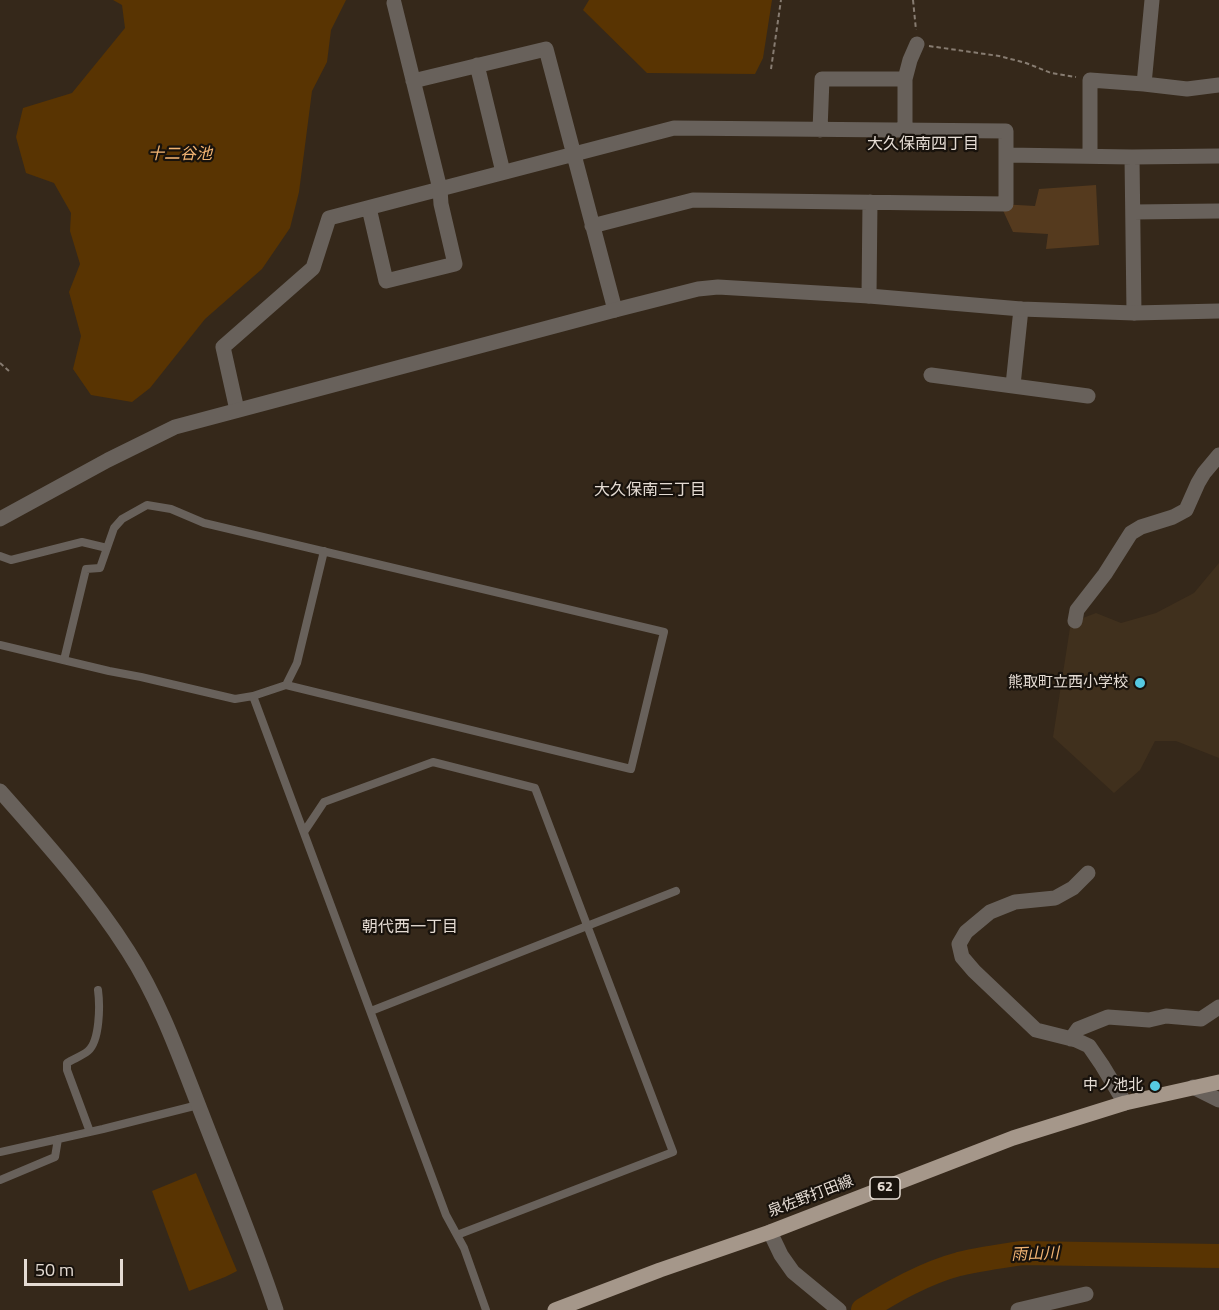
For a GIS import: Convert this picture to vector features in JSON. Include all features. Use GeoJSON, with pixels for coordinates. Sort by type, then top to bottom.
{"type":"FeatureCollection","features":[{"type":"Feature","properties":{"kind":"main road","name":"泉佐野打田線"},"geometry":{"type":"LineString","coordinates":[[555,1310],[770,1232],[1013,1138],[1125,1103],[1219,1082]]}},
{"type":"Feature","properties":{"kind":"street"},"geometry":{"type":"LineString","coordinates":[[1144,84],[1152,0]]}},
{"type":"Feature","properties":{"kind":"street"},"geometry":{"type":"LineString","coordinates":[[369,208],[386,281],[455,264],[441,204],[440,189],[394,3]]}},
{"type":"Feature","properties":{"kind":"street"},"geometry":{"type":"LineString","coordinates":[[905,131],[905,79],[917,44]]}},
{"type":"Feature","properties":{"kind":"street"},"geometry":{"type":"LineString","coordinates":[[413,81],[546,49],[615,310]]}},
{"type":"Feature","properties":{"kind":"street"},"geometry":{"type":"LineString","coordinates":[[477,66],[503,172]]}},
{"type":"Feature","properties":{"kind":"street"},"geometry":{"type":"LineString","coordinates":[[820,130],[822,79],[905,79]]}},
{"type":"Feature","properties":{"kind":"street"},"geometry":{"type":"LineString","coordinates":[[1090,156],[1090,80],[1187,89],[1219,85]]}},
{"type":"Feature","properties":{"kind":"street"},"geometry":{"type":"LineString","coordinates":[[237,410],[223,347],[313,268],[329,219],[674,129],[1006,131],[1006,204],[693,200],[592,226]]}},
{"type":"Feature","properties":{"kind":"street"},"geometry":{"type":"LineString","coordinates":[[1007,155],[1219,156]]}},
{"type":"Feature","properties":{"kind":"street"},"geometry":{"type":"LineString","coordinates":[[1132,157],[1134,313]]}},
{"type":"Feature","properties":{"kind":"street"},"geometry":{"type":"LineString","coordinates":[[868,296],[870,202]]}},
{"type":"Feature","properties":{"kind":"street"},"geometry":{"type":"LineString","coordinates":[[1133,212],[1219,211]]}},
{"type":"Feature","properties":{"kind":"street"},"geometry":{"type":"LineString","coordinates":[[0,519],[108,460],[175,428],[615,310],[698,290],[718,287],[868,296],[1021,309],[1134,313],[1219,311]]}},
{"type":"Feature","properties":{"kind":"street"},"geometry":{"type":"LineString","coordinates":[[1013,386],[1021,309]]}},
{"type":"Feature","properties":{"kind":"street"},"geometry":{"type":"LineString","coordinates":[[931,375],[1088,396]]}},
{"type":"Feature","properties":{"kind":"street"},"geometry":{"type":"LineString","coordinates":[[1075,621],[1077,610],[1105,574],[1131,533],[1186,510],[1203,473],[1219,455]]}},
{"type":"Feature","properties":{"kind":"street"},"geometry":{"type":"LineString","coordinates":[[0,791],[75,876],[129,952],[147,983],[198,1105],[276,1310]]}},
{"type":"Feature","properties":{"kind":"street"},"geometry":{"type":"LineString","coordinates":[[1088,873],[1073,888],[1055,898],[1015,902],[990,912],[966,932],[959,944],[963,957],[974,971],[1036,1030],[1089,1046],[1125,1103]]}},
{"type":"Feature","properties":{"kind":"street"},"geometry":{"type":"LineString","coordinates":[[1071,1039],[1078,1029],[1108,1017],[1149,1020],[1166,1016],[1201,1019],[1219,1007]]}},
{"type":"Feature","properties":{"kind":"street"},"geometry":{"type":"LineString","coordinates":[[1193,1087],[1219,1100]]}},
{"type":"Feature","properties":{"kind":"street"},"geometry":{"type":"LineString","coordinates":[[770,1232],[781,1255],[793,1272],[837,1308]]}},
{"type":"Feature","properties":{"kind":"street"},"geometry":{"type":"LineString","coordinates":[[1018,1310],[1086,1294]]}},
{"type":"Feature","properties":{"kind":"lane"},"geometry":{"type":"LineString","coordinates":[[0,645],[64,660],[235,699],[253,696],[286,685],[631,769],[664,632],[204,523],[171,509],[147,505],[122,519],[114,528],[100,568],[86,569],[64,660]]}},
{"type":"Feature","properties":{"kind":"lane"},"geometry":{"type":"LineString","coordinates":[[0,556],[11,560],[82,542],[107,548]]}},
{"type":"Feature","properties":{"kind":"lane"},"geometry":{"type":"LineString","coordinates":[[286,685],[297,663],[324,551]]}},
{"type":"Feature","properties":{"kind":"lane"},"geometry":{"type":"LineString","coordinates":[[253,696],[446,1215],[464,1248],[486,1310]]}},
{"type":"Feature","properties":{"kind":"lane"},"geometry":{"type":"LineString","coordinates":[[304,832],[324,802],[434,762],[536,788],[589,926],[673,1152],[457,1235]]}},
{"type":"Feature","properties":{"kind":"lane"},"geometry":{"type":"LineString","coordinates":[[371,1011],[676,891]]}},
{"type":"Feature","properties":{"kind":"lane"},"geometry":{"type":"LineString","coordinates":[[90,1132],[66,1063],[88,1051],[95,1042],[98,990]]}},
{"type":"Feature","properties":{"kind":"lane"},"geometry":{"type":"LineString","coordinates":[[0,1152],[198,1105]]}},
{"type":"Feature","properties":{"kind":"lane"},"geometry":{"type":"LineString","coordinates":[[0,1180],[55,1157],[58,1139]]}},
{"type":"Feature","properties":{"kind":"path"},"geometry":{"type":"LineString","coordinates":[[771,69],[781,0]]}},
{"type":"Feature","properties":{"kind":"path"},"geometry":{"type":"LineString","coordinates":[[913,0],[917,44],[999,56],[1051,73],[1090,80]]}},
{"type":"Feature","properties":{"kind":"path"},"geometry":{"type":"LineString","coordinates":[[0,363],[9,371]]}},
{"type":"Feature","properties":{"kind":"shaded area"},"geometry":{"type":"Polygon","coordinates":[[[1096,185],[1099,245],[1046,249],[1048,234],[1013,232],[1000,204],[1035,206],[1039,189],[1096,185]]]}},
{"type":"Feature","properties":{"kind":"shaded area","name":"熊取町立西小学校"},"geometry":{"type":"Polygon","coordinates":[[[1219,563],[1219,758],[1176,741],[1155,741],[1140,770],[1114,793],[1053,737],[1070,628],[1075,621],[1096,613],[1121,623],[1156,613],[1194,593],[1219,563]]]}},
{"type":"Feature","properties":{"kind":"water","name":"十二谷池"},"geometry":{"type":"Polygon","coordinates":[[[113,0],[346,0],[331,30],[327,62],[312,91],[299,192],[290,228],[262,269],[205,319],[150,388],[132,402],[91,395],[73,369],[81,336],[69,292],[80,264],[70,231],[71,213],[54,183],[26,173],[16,137],[23,108],[72,93],[125,28],[122,5],[113,0]]]}},
{"type":"Feature","properties":{"kind":"water"},"geometry":{"type":"Polygon","coordinates":[[[589,0],[772,0],[763,58],[755,74],[647,73],[583,10],[589,0]]]}},
{"type":"Feature","properties":{"kind":"water"},"geometry":{"type":"Polygon","coordinates":[[[196,1173],[237,1271],[189,1291],[152,1191],[196,1173]]]}},
{"type":"Feature","properties":{"kind":"waterway","name":"雨山川"},"geometry":{"type":"LineString","coordinates":[[863,1310],[934,1272],[959,1264],[1006,1255],[1022,1253],[1219,1256]]}},
{"type":"Feature","properties":{"kind":"place","name":"熊取町立西小学校"},"geometry":{"type":"Point","coordinates":[1140,683]}},
{"type":"Feature","properties":{"kind":"place","name":"中ノ池北"},"geometry":{"type":"Point","coordinates":[1155,1086]}},
{"type":"Feature","properties":{"kind":"district","name":"大久保南四丁目"},"geometry":{"type":"Point","coordinates":[923,145]}},
{"type":"Feature","properties":{"kind":"district","name":"大久保南三丁目"},"geometry":{"type":"Point","coordinates":[650,491]}},
{"type":"Feature","properties":{"kind":"district","name":"朝代西一丁目"},"geometry":{"type":"Point","coordinates":[410,928]}}]}
